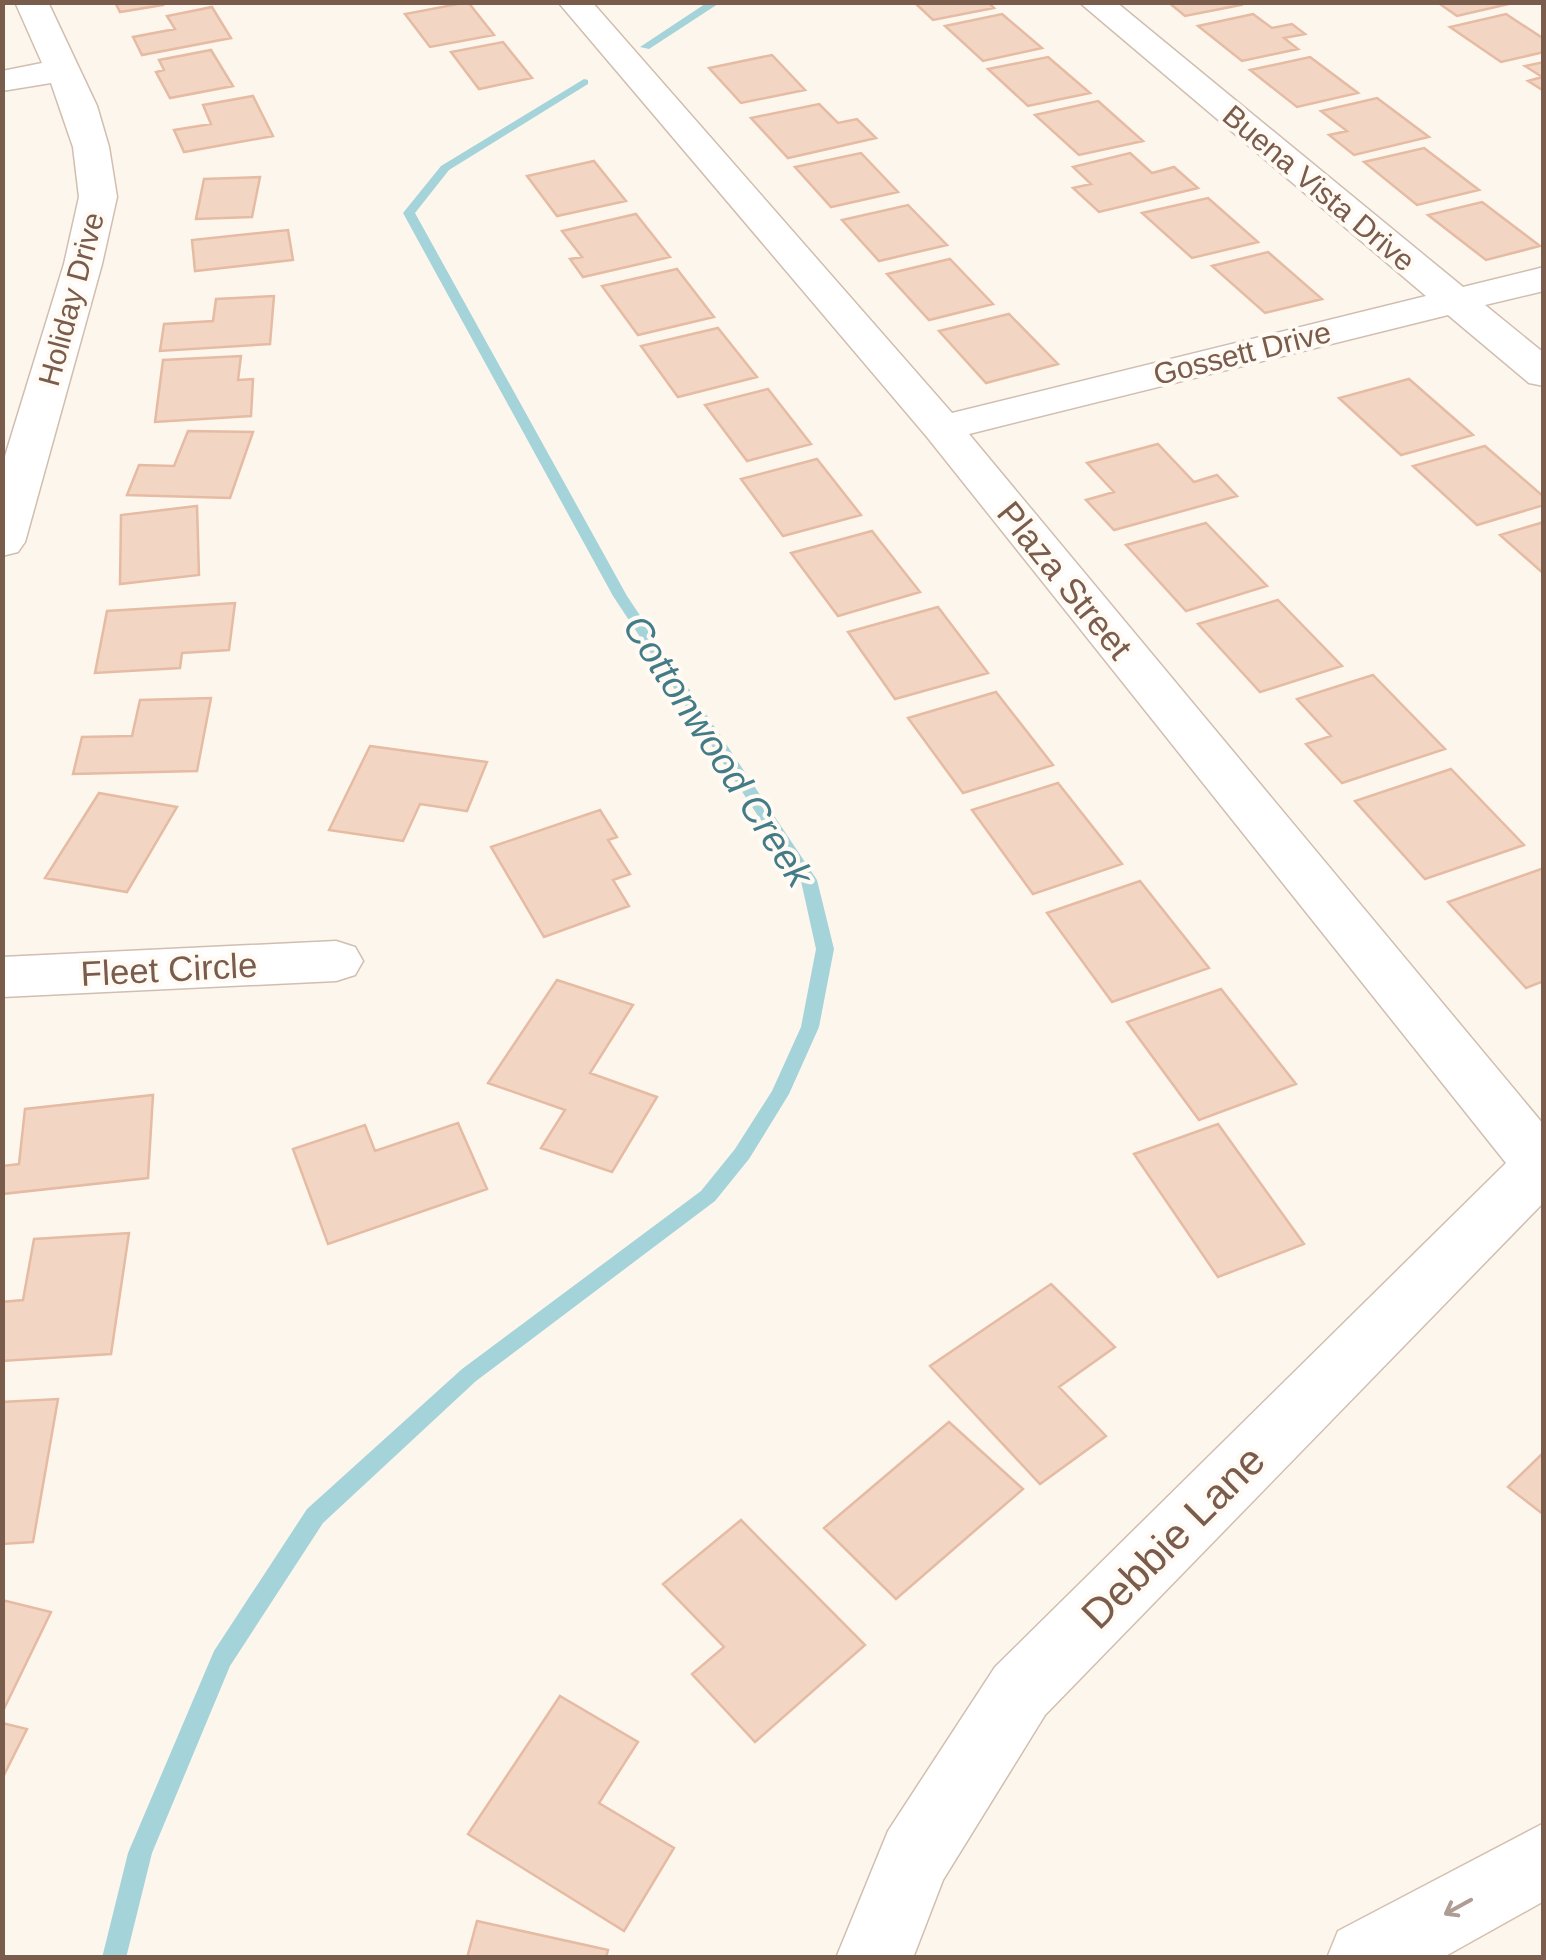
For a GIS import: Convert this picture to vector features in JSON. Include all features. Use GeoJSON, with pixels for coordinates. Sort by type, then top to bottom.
{"type":"FeatureCollection","features":[{"type":"Feature","properties":{"kind":"street","name":"Holiday Drive"},"geometry":{"type":"LineString","coordinates":[[2,542],[83,264],[98,197],[91,147],[62,70],[30,2]]}},
{"type":"Feature","properties":{"kind":"street","name":"Plaza Street"},"geometry":{"type":"LineString","coordinates":[[574,2],[942,428],[1542,1167]]}},
{"type":"Feature","properties":{"kind":"street","name":"Buena Vista Drive"},"geometry":{"type":"LineString","coordinates":[[1095,2],[1544,374]]}},
{"type":"Feature","properties":{"kind":"street"},"geometry":{"type":"LineString","coordinates":[[2,82],[62,70]]}},
{"type":"Feature","properties":{"kind":"street","name":"Gossett Drive"},"geometry":{"type":"LineString","coordinates":[[942,428],[1544,279]]}},
{"type":"Feature","properties":{"kind":"street","name":"Fleet Circle"},"geometry":{"type":"LineString","coordinates":[[2,977],[336,961]]}},
{"type":"Feature","properties":{"kind":"street","name":"Debbie Lane"},"geometry":{"type":"LineString","coordinates":[[874,1958],[914,1857],[1020,1691],[1542,1167]]}},
{"type":"Feature","properties":{"kind":"street"},"geometry":{"type":"LineString","coordinates":[[1365,1958],[1544,1860]]}},
{"type":"Feature","properties":{"kind":"building"},"geometry":{"type":"Polygon","coordinates":[[[115,2],[162,2],[163,5],[120,12],[115,2]]]}},
{"type":"Feature","properties":{"kind":"building"},"geometry":{"type":"Polygon","coordinates":[[[468,2],[494,35],[430,47],[405,14],[468,2]]]}},
{"type":"Feature","properties":{"kind":"building"},"geometry":{"type":"Polygon","coordinates":[[[914,2],[988,2],[994,8],[933,20],[914,2]]]}},
{"type":"Feature","properties":{"kind":"building"},"geometry":{"type":"Polygon","coordinates":[[[1168,2],[1238,2],[1241,5],[1185,16],[1168,2]]]}},
{"type":"Feature","properties":{"kind":"building"},"geometry":{"type":"Polygon","coordinates":[[[1437,2],[1506,2],[1509,4],[1457,16],[1437,2]]]}},
{"type":"Feature","properties":{"kind":"building"},"geometry":{"type":"Polygon","coordinates":[[[212,7],[231,38],[142,55],[133,37],[175,29],[167,16],[212,7]]]}},
{"type":"Feature","properties":{"kind":"building"},"geometry":{"type":"Polygon","coordinates":[[[1002,14],[1042,48],[983,61],[945,26],[1002,14]]]}},
{"type":"Feature","properties":{"kind":"building"},"geometry":{"type":"Polygon","coordinates":[[[1253,14],[1272,28],[1292,24],[1305,34],[1284,38],[1298,49],[1242,61],[1198,26],[1253,14]]]}},
{"type":"Feature","properties":{"kind":"building"},"geometry":{"type":"Polygon","coordinates":[[[1506,14],[1544,39],[1544,52],[1501,62],[1450,27],[1506,14]]]}},
{"type":"Feature","properties":{"kind":"building"},"geometry":{"type":"Polygon","coordinates":[[[503,42],[532,78],[479,89],[451,52],[503,42]]]}},
{"type":"Feature","properties":{"kind":"building"},"geometry":{"type":"Polygon","coordinates":[[[211,50],[233,86],[170,98],[156,72],[164,70],[159,60],[211,50]]]}},
{"type":"Feature","properties":{"kind":"building"},"geometry":{"type":"Polygon","coordinates":[[[772,55],[805,90],[741,103],[709,68],[772,55]]]}},
{"type":"Feature","properties":{"kind":"building"},"geometry":{"type":"Polygon","coordinates":[[[1048,57],[1090,93],[1028,106],[988,69],[1048,57]]]}},
{"type":"Feature","properties":{"kind":"building"},"geometry":{"type":"Polygon","coordinates":[[[1310,57],[1358,93],[1297,107],[1250,70],[1310,57]]]}},
{"type":"Feature","properties":{"kind":"building"},"geometry":{"type":"Polygon","coordinates":[[[1544,62],[1544,91],[1528,81],[1542,77],[1525,66],[1544,62]]]}},
{"type":"Feature","properties":{"kind":"building"},"geometry":{"type":"Polygon","coordinates":[[[253,96],[273,136],[184,152],[174,130],[211,124],[203,105],[253,96]]]}},
{"type":"Feature","properties":{"kind":"building"},"geometry":{"type":"Polygon","coordinates":[[[1377,98],[1429,137],[1354,155],[1329,135],[1347,131],[1321,111],[1377,98]]]}},
{"type":"Feature","properties":{"kind":"building"},"geometry":{"type":"Polygon","coordinates":[[[1098,101],[1143,141],[1079,155],[1035,115],[1098,101]]]}},
{"type":"Feature","properties":{"kind":"building"},"geometry":{"type":"Polygon","coordinates":[[[819,104],[838,123],[857,119],[876,138],[788,158],[751,118],[819,104]]]}},
{"type":"Feature","properties":{"kind":"building"},"geometry":{"type":"Polygon","coordinates":[[[1424,148],[1479,190],[1417,205],[1364,162],[1424,148]]]}},
{"type":"Feature","properties":{"kind":"building"},"geometry":{"type":"Polygon","coordinates":[[[861,153],[898,192],[831,207],[795,167],[861,153]]]}},
{"type":"Feature","properties":{"kind":"building"},"geometry":{"type":"Polygon","coordinates":[[[1130,153],[1152,173],[1174,167],[1198,188],[1099,212],[1073,188],[1091,184],[1073,167],[1130,153]]]}},
{"type":"Feature","properties":{"kind":"building"},"geometry":{"type":"Polygon","coordinates":[[[594,161],[626,201],[557,216],[527,176],[594,161]]]}},
{"type":"Feature","properties":{"kind":"building"},"geometry":{"type":"Polygon","coordinates":[[[260,177],[252,217],[196,219],[204,179],[260,177]]]}},
{"type":"Feature","properties":{"kind":"building"},"geometry":{"type":"Polygon","coordinates":[[[1208,198],[1258,242],[1192,258],[1142,213],[1208,198]]]}},
{"type":"Feature","properties":{"kind":"building"},"geometry":{"type":"Polygon","coordinates":[[[1482,202],[1540,246],[1486,260],[1428,215],[1482,202]]]}},
{"type":"Feature","properties":{"kind":"building"},"geometry":{"type":"Polygon","coordinates":[[[908,205],[947,245],[879,261],[842,220],[908,205]]]}},
{"type":"Feature","properties":{"kind":"building"},"geometry":{"type":"Polygon","coordinates":[[[636,214],[670,257],[583,277],[570,259],[582,257],[562,231],[636,214]]]}},
{"type":"Feature","properties":{"kind":"building"},"geometry":{"type":"Polygon","coordinates":[[[288,230],[293,260],[195,271],[192,240],[288,230]]]}},
{"type":"Feature","properties":{"kind":"building"},"geometry":{"type":"Polygon","coordinates":[[[1268,252],[1322,299],[1265,313],[1212,266],[1268,252]]]}},
{"type":"Feature","properties":{"kind":"building"},"geometry":{"type":"Polygon","coordinates":[[[950,259],[993,304],[929,320],[887,274],[950,259]]]}},
{"type":"Feature","properties":{"kind":"building"},"geometry":{"type":"Polygon","coordinates":[[[677,269],[714,317],[638,335],[602,286],[677,269]]]}},
{"type":"Feature","properties":{"kind":"building"},"geometry":{"type":"Polygon","coordinates":[[[274,296],[270,344],[160,351],[164,324],[213,321],[216,299],[274,296]]]}},
{"type":"Feature","properties":{"kind":"building"},"geometry":{"type":"Polygon","coordinates":[[[1009,314],[1058,364],[986,383],[939,331],[1009,314]]]}},
{"type":"Feature","properties":{"kind":"building"},"geometry":{"type":"Polygon","coordinates":[[[718,328],[757,377],[678,397],[641,346],[718,328]]]}},
{"type":"Feature","properties":{"kind":"building"},"geometry":{"type":"Polygon","coordinates":[[[241,356],[238,380],[253,379],[251,416],[155,422],[163,360],[241,356]]]}},
{"type":"Feature","properties":{"kind":"building"},"geometry":{"type":"Polygon","coordinates":[[[1409,379],[1473,435],[1401,455],[1339,398],[1409,379]]]}},
{"type":"Feature","properties":{"kind":"building"},"geometry":{"type":"Polygon","coordinates":[[[768,389],[811,444],[747,461],[705,405],[768,389]]]}},
{"type":"Feature","properties":{"kind":"building"},"geometry":{"type":"Polygon","coordinates":[[[188,431],[253,432],[230,498],[127,495],[139,465],[174,466],[188,431]]]}},
{"type":"Feature","properties":{"kind":"building"},"geometry":{"type":"Polygon","coordinates":[[[1158,444],[1194,482],[1217,475],[1237,496],[1114,530],[1086,500],[1114,492],[1087,463],[1158,444]]]}},
{"type":"Feature","properties":{"kind":"building"},"geometry":{"type":"Polygon","coordinates":[[[1485,446],[1544,497],[1544,505],[1477,525],[1413,466],[1485,446]]]}},
{"type":"Feature","properties":{"kind":"building"},"geometry":{"type":"Polygon","coordinates":[[[817,459],[861,515],[783,536],[741,479],[817,459]]]}},
{"type":"Feature","properties":{"kind":"building"},"geometry":{"type":"Polygon","coordinates":[[[197,506],[199,575],[120,584],[121,515],[197,506]]]}},
{"type":"Feature","properties":{"kind":"building"},"geometry":{"type":"Polygon","coordinates":[[[1544,522],[1544,574],[1500,535],[1544,522]]]}},
{"type":"Feature","properties":{"kind":"building"},"geometry":{"type":"Polygon","coordinates":[[[1206,523],[1267,586],[1186,611],[1126,545],[1206,523]]]}},
{"type":"Feature","properties":{"kind":"building"},"geometry":{"type":"Polygon","coordinates":[[[872,531],[920,592],[838,616],[791,553],[872,531]]]}},
{"type":"Feature","properties":{"kind":"building"},"geometry":{"type":"Polygon","coordinates":[[[1278,600],[1342,666],[1260,692],[1198,624],[1278,600]]]}},
{"type":"Feature","properties":{"kind":"building"},"geometry":{"type":"Polygon","coordinates":[[[235,603],[229,650],[182,653],[180,668],[95,673],[107,611],[235,603]]]}},
{"type":"Feature","properties":{"kind":"building"},"geometry":{"type":"Polygon","coordinates":[[[938,607],[988,673],[895,699],[848,632],[938,607]]]}},
{"type":"Feature","properties":{"kind":"building"},"geometry":{"type":"Polygon","coordinates":[[[1373,675],[1445,749],[1342,783],[1306,744],[1331,736],[1297,699],[1373,675]]]}},
{"type":"Feature","properties":{"kind":"building"},"geometry":{"type":"Polygon","coordinates":[[[996,692],[1053,765],[963,793],[908,718],[996,692]]]}},
{"type":"Feature","properties":{"kind":"building"},"geometry":{"type":"Polygon","coordinates":[[[211,698],[197,771],[73,774],[82,737],[132,736],[140,700],[211,698]]]}},
{"type":"Feature","properties":{"kind":"building"},"geometry":{"type":"Polygon","coordinates":[[[370,746],[487,762],[467,811],[420,804],[403,841],[329,830],[370,746]]]}},
{"type":"Feature","properties":{"kind":"building"},"geometry":{"type":"Polygon","coordinates":[[[1451,769],[1524,845],[1425,879],[1355,801],[1451,769]]]}},
{"type":"Feature","properties":{"kind":"building"},"geometry":{"type":"Polygon","coordinates":[[[1058,783],[1122,864],[1033,894],[972,810],[1058,783]]]}},
{"type":"Feature","properties":{"kind":"building"},"geometry":{"type":"Polygon","coordinates":[[[99,793],[177,807],[127,892],[45,878],[99,793]]]}},
{"type":"Feature","properties":{"kind":"building"},"geometry":{"type":"Polygon","coordinates":[[[600,810],[617,837],[608,840],[630,874],[613,880],[629,906],[544,937],[491,847],[600,810]]]}},
{"type":"Feature","properties":{"kind":"building"},"geometry":{"type":"Polygon","coordinates":[[[1544,868],[1544,981],[1526,988],[1448,902],[1544,868]]]}},
{"type":"Feature","properties":{"kind":"building"},"geometry":{"type":"Polygon","coordinates":[[[1140,881],[1209,968],[1112,1002],[1047,913],[1140,881]]]}},
{"type":"Feature","properties":{"kind":"building"},"geometry":{"type":"Polygon","coordinates":[[[557,980],[633,1005],[590,1073],[657,1097],[612,1172],[541,1148],[565,1110],[488,1083],[557,980]]]}},
{"type":"Feature","properties":{"kind":"building"},"geometry":{"type":"Polygon","coordinates":[[[1221,989],[1296,1084],[1199,1120],[1127,1022],[1221,989]]]}},
{"type":"Feature","properties":{"kind":"building"},"geometry":{"type":"Polygon","coordinates":[[[153,1095],[148,1178],[2,1194],[2,1166],[19,1164],[25,1109],[153,1095]]]}},
{"type":"Feature","properties":{"kind":"building"},"geometry":{"type":"Polygon","coordinates":[[[458,1123],[487,1189],[328,1244],[293,1149],[365,1125],[375,1151],[458,1123]]]}},
{"type":"Feature","properties":{"kind":"building"},"geometry":{"type":"Polygon","coordinates":[[[1218,1124],[1304,1244],[1218,1277],[1134,1154],[1218,1124]]]}},
{"type":"Feature","properties":{"kind":"building"},"geometry":{"type":"Polygon","coordinates":[[[129,1233],[111,1354],[2,1361],[2,1302],[23,1300],[34,1239],[129,1233]]]}},
{"type":"Feature","properties":{"kind":"building"},"geometry":{"type":"Polygon","coordinates":[[[1051,1284],[1115,1347],[1059,1387],[1106,1436],[1040,1484],[930,1366],[1051,1284]]]}},
{"type":"Feature","properties":{"kind":"building"},"geometry":{"type":"Polygon","coordinates":[[[58,1399],[33,1542],[2,1544],[2,1402],[58,1399]]]}},
{"type":"Feature","properties":{"kind":"building"},"geometry":{"type":"Polygon","coordinates":[[[949,1422],[1023,1489],[896,1599],[824,1528],[949,1422]]]}},
{"type":"Feature","properties":{"kind":"building"},"geometry":{"type":"Polygon","coordinates":[[[1544,1452],[1544,1515],[1508,1487],[1544,1452]]]}},
{"type":"Feature","properties":{"kind":"building"},"geometry":{"type":"Polygon","coordinates":[[[741,1520],[865,1645],[755,1742],[692,1674],[724,1647],[663,1584],[741,1520]]]}},
{"type":"Feature","properties":{"kind":"building"},"geometry":{"type":"Polygon","coordinates":[[[2,1600],[51,1612],[2,1713],[2,1600]]]}},
{"type":"Feature","properties":{"kind":"building"},"geometry":{"type":"Polygon","coordinates":[[[560,1696],[638,1742],[599,1803],[674,1848],[624,1931],[468,1834],[560,1696]]]}},
{"type":"Feature","properties":{"kind":"building"},"geometry":{"type":"Polygon","coordinates":[[[2,1723],[27,1729],[2,1779],[2,1723]]]}},
{"type":"Feature","properties":{"kind":"building"},"geometry":{"type":"Polygon","coordinates":[[[477,1921],[608,1950],[606,1958],[467,1958],[477,1921]]]}},
{"type":"Feature","properties":{"kind":"waterway","name":"Cottonwood Creek"},"geometry":{"type":"LineString","coordinates":[[645,47],[716,2]]}},
{"type":"Feature","properties":{"kind":"waterway","name":"Cottonwood Creek"},"geometry":{"type":"LineString","coordinates":[[114,1958],[140,1853],[222,1659],[315,1516],[469,1375],[708,1196],[742,1154],[780,1094],[810,1027],[825,949],[809,880],[620,596],[409,213],[445,168],[584,82]]}}]}
